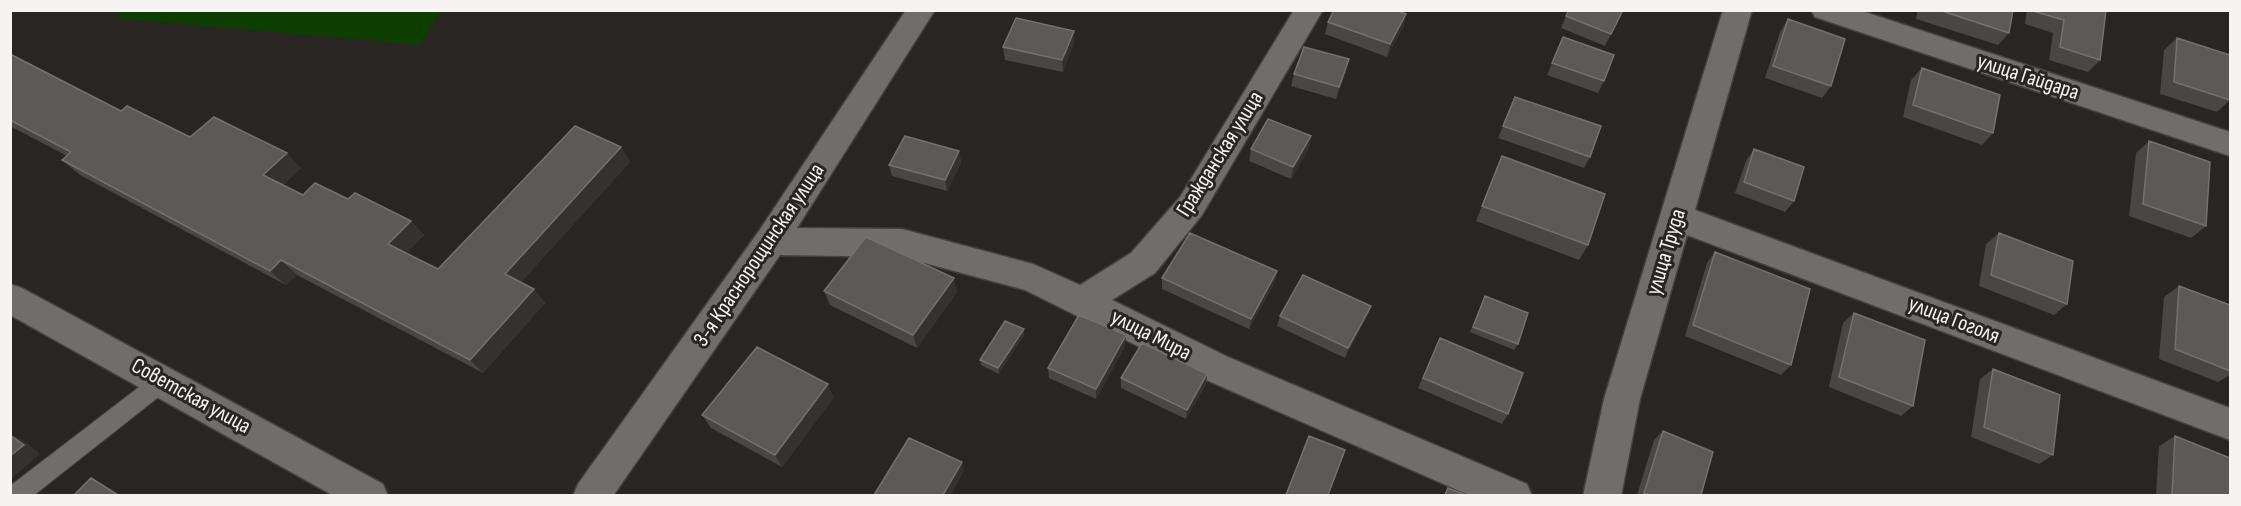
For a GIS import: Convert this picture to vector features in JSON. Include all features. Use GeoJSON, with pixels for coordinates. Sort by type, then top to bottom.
{"type":"FeatureCollection","features":[{"type":"Feature","properties":{"kind":"street","name":"3-я Краснорощинская улица"},"geometry":{"type":"LineString","coordinates":[[591,495],[771,241],[921,10]]}},
{"type":"Feature","properties":{"kind":"street","name":"Гражданская улица"},"geometry":{"type":"LineString","coordinates":[[1083,301],[1143,263],[1191,206],[1309,10]]}},
{"type":"Feature","properties":{"kind":"street","name":"улица Труда"},"geometry":{"type":"LineString","coordinates":[[1602,495],[1622,399],[1737,10]]}},
{"type":"Feature","properties":{"kind":"street","name":"улица Гайдара"},"geometry":{"type":"LineString","coordinates":[[1825,10],[2230,144]]}},
{"type":"Feature","properties":{"kind":"street","name":"улица Гоголя"},"geometry":{"type":"LineString","coordinates":[[1677,217],[2230,424]]}},
{"type":"Feature","properties":{"kind":"street","name":"улица Мира"},"geometry":{"type":"LineString","coordinates":[[771,241],[902,243],[1033,278],[1216,368],[1514,495]]}},
{"type":"Feature","properties":{"kind":"street","name":"Советская улица"},"geometry":{"type":"LineString","coordinates":[[10,298],[370,495]]}},
{"type":"Feature","properties":{"kind":"lane"},"geometry":{"type":"LineString","coordinates":[[15,495],[163,381]]}},
{"type":"Feature","properties":{"kind":"green space"},"geometry":{"type":"Polygon","coordinates":[[[120,11],[440,11],[420,45],[115,18],[120,11]]]}},
{"type":"Feature","properties":{"kind":"building"},"geometry":{"type":"Polygon","coordinates":[[[1334,10],[1396,10],[1406,14],[1390,44],[1328,22],[1334,10]]]}},
{"type":"Feature","properties":{"kind":"building"},"geometry":{"type":"Polygon","coordinates":[[[1569,10],[1623,10],[1611,34],[1566,16],[1569,10]]]}},
{"type":"Feature","properties":{"kind":"building"},"geometry":{"type":"Polygon","coordinates":[[[1939,10],[2013,10],[2009,33],[1939,10]]]}},
{"type":"Feature","properties":{"kind":"building"},"geometry":{"type":"Polygon","coordinates":[[[2037,10],[2106,10],[2100,60],[2060,47],[2064,20],[2036,12],[2037,10]]]}},
{"type":"Feature","properties":{"kind":"building"},"geometry":{"type":"Polygon","coordinates":[[[1016,18],[1074,31],[1062,60],[1003,47],[1016,18]]]}},
{"type":"Feature","properties":{"kind":"building"},"geometry":{"type":"Polygon","coordinates":[[[1788,19],[1845,39],[1831,86],[1773,66],[1788,19]]]}},
{"type":"Feature","properties":{"kind":"building"},"geometry":{"type":"Polygon","coordinates":[[[1563,37],[1614,55],[1604,81],[1552,63],[1563,37]]]}},
{"type":"Feature","properties":{"kind":"building"},"geometry":{"type":"Polygon","coordinates":[[[2177,38],[2230,55],[2230,100],[2174,82],[2177,38]]]}},
{"type":"Feature","properties":{"kind":"building"},"geometry":{"type":"Polygon","coordinates":[[[1304,47],[1349,59],[1339,87],[1294,74],[1304,47]]]}},
{"type":"Feature","properties":{"kind":"building"},"geometry":{"type":"Polygon","coordinates":[[[10,54],[121,111],[127,106],[190,137],[214,117],[287,153],[263,175],[303,195],[315,183],[348,199],[355,193],[411,221],[388,244],[438,269],[575,126],[621,147],[505,274],[534,289],[470,360],[281,260],[270,271],[62,160],[71,152],[10,120],[10,54]]]}},
{"type":"Feature","properties":{"kind":"building"},"geometry":{"type":"Polygon","coordinates":[[[1922,68],[2000,95],[1993,133],[1913,105],[1922,68]]]}},
{"type":"Feature","properties":{"kind":"building"},"geometry":{"type":"Polygon","coordinates":[[[1515,97],[1601,126],[1590,157],[1503,126],[1515,97]]]}},
{"type":"Feature","properties":{"kind":"building"},"geometry":{"type":"Polygon","coordinates":[[[1268,119],[1311,136],[1293,167],[1251,149],[1268,119]]]}},
{"type":"Feature","properties":{"kind":"building"},"geometry":{"type":"Polygon","coordinates":[[[905,136],[959,151],[945,180],[889,165],[905,136]]]}},
{"type":"Feature","properties":{"kind":"building"},"geometry":{"type":"Polygon","coordinates":[[[2149,141],[2210,162],[2206,226],[2143,204],[2149,141]]]}},
{"type":"Feature","properties":{"kind":"building"},"geometry":{"type":"Polygon","coordinates":[[[1754,149],[1804,167],[1794,201],[1744,182],[1754,149]]]}},
{"type":"Feature","properties":{"kind":"building"},"geometry":{"type":"Polygon","coordinates":[[[1502,156],[1605,194],[1588,245],[1482,206],[1502,156]]]}},
{"type":"Feature","properties":{"kind":"building"},"geometry":{"type":"Polygon","coordinates":[[[1190,233],[1277,271],[1251,319],[1162,278],[1190,233]]]}},
{"type":"Feature","properties":{"kind":"building"},"geometry":{"type":"Polygon","coordinates":[[[1999,233],[2073,261],[2067,304],[1991,275],[1999,233]]]}},
{"type":"Feature","properties":{"kind":"building"},"geometry":{"type":"Polygon","coordinates":[[[866,237],[954,278],[913,335],[824,291],[866,237]]]}},
{"type":"Feature","properties":{"kind":"building"},"geometry":{"type":"Polygon","coordinates":[[[1715,252],[1810,289],[1791,365],[1693,325],[1715,252]]]}},
{"type":"Feature","properties":{"kind":"building"},"geometry":{"type":"Polygon","coordinates":[[[1303,275],[1371,306],[1348,348],[1280,316],[1303,275]]]}},
{"type":"Feature","properties":{"kind":"building"},"geometry":{"type":"Polygon","coordinates":[[[2179,286],[2230,305],[2230,371],[2175,349],[2179,286]]]}},
{"type":"Feature","properties":{"kind":"building"},"geometry":{"type":"Polygon","coordinates":[[[1485,296],[1528,313],[1518,344],[1473,327],[1485,296]]]}},
{"type":"Feature","properties":{"kind":"building"},"geometry":{"type":"Polygon","coordinates":[[[1854,313],[1925,340],[1913,406],[1839,377],[1854,313]]]}},
{"type":"Feature","properties":{"kind":"building"},"geometry":{"type":"Polygon","coordinates":[[[1079,315],[1126,335],[1096,389],[1048,368],[1079,315]]]}},
{"type":"Feature","properties":{"kind":"building"},"geometry":{"type":"Polygon","coordinates":[[[1005,321],[1024,329],[998,368],[980,360],[1005,321]]]}},
{"type":"Feature","properties":{"kind":"building"},"geometry":{"type":"Polygon","coordinates":[[[1440,338],[1523,373],[1508,414],[1423,378],[1440,338]]]}},
{"type":"Feature","properties":{"kind":"building"},"geometry":{"type":"Polygon","coordinates":[[[1142,343],[1207,374],[1187,410],[1121,378],[1142,343]]]}},
{"type":"Feature","properties":{"kind":"building"},"geometry":{"type":"Polygon","coordinates":[[[757,347],[828,384],[775,455],[702,415],[757,347]]]}},
{"type":"Feature","properties":{"kind":"building"},"geometry":{"type":"Polygon","coordinates":[[[1993,369],[2060,395],[2053,455],[1984,427],[1993,369]]]}},
{"type":"Feature","properties":{"kind":"building"},"geometry":{"type":"Polygon","coordinates":[[[1663,431],[1713,452],[1701,495],[1649,495],[1644,493],[1663,431]]]}},
{"type":"Feature","properties":{"kind":"building"},"geometry":{"type":"Polygon","coordinates":[[[10,435],[24,445],[10,456],[10,435]]]}},
{"type":"Feature","properties":{"kind":"building"},"geometry":{"type":"Polygon","coordinates":[[[1309,436],[1345,450],[1328,495],[1286,495],[1309,436]]]}},
{"type":"Feature","properties":{"kind":"building"},"geometry":{"type":"Polygon","coordinates":[[[2175,436],[2230,458],[2230,495],[2172,495],[2175,436]]]}},
{"type":"Feature","properties":{"kind":"building"},"geometry":{"type":"Polygon","coordinates":[[[909,438],[962,462],[943,495],[874,495],[909,438]]]}},
{"type":"Feature","properties":{"kind":"building"},"geometry":{"type":"Polygon","coordinates":[[[91,478],[118,495],[74,495],[91,478]]]}},
{"type":"Feature","properties":{"kind":"building"},"geometry":{"type":"Polygon","coordinates":[[[1448,488],[1466,495],[1445,495],[1448,488]]]}}]}
